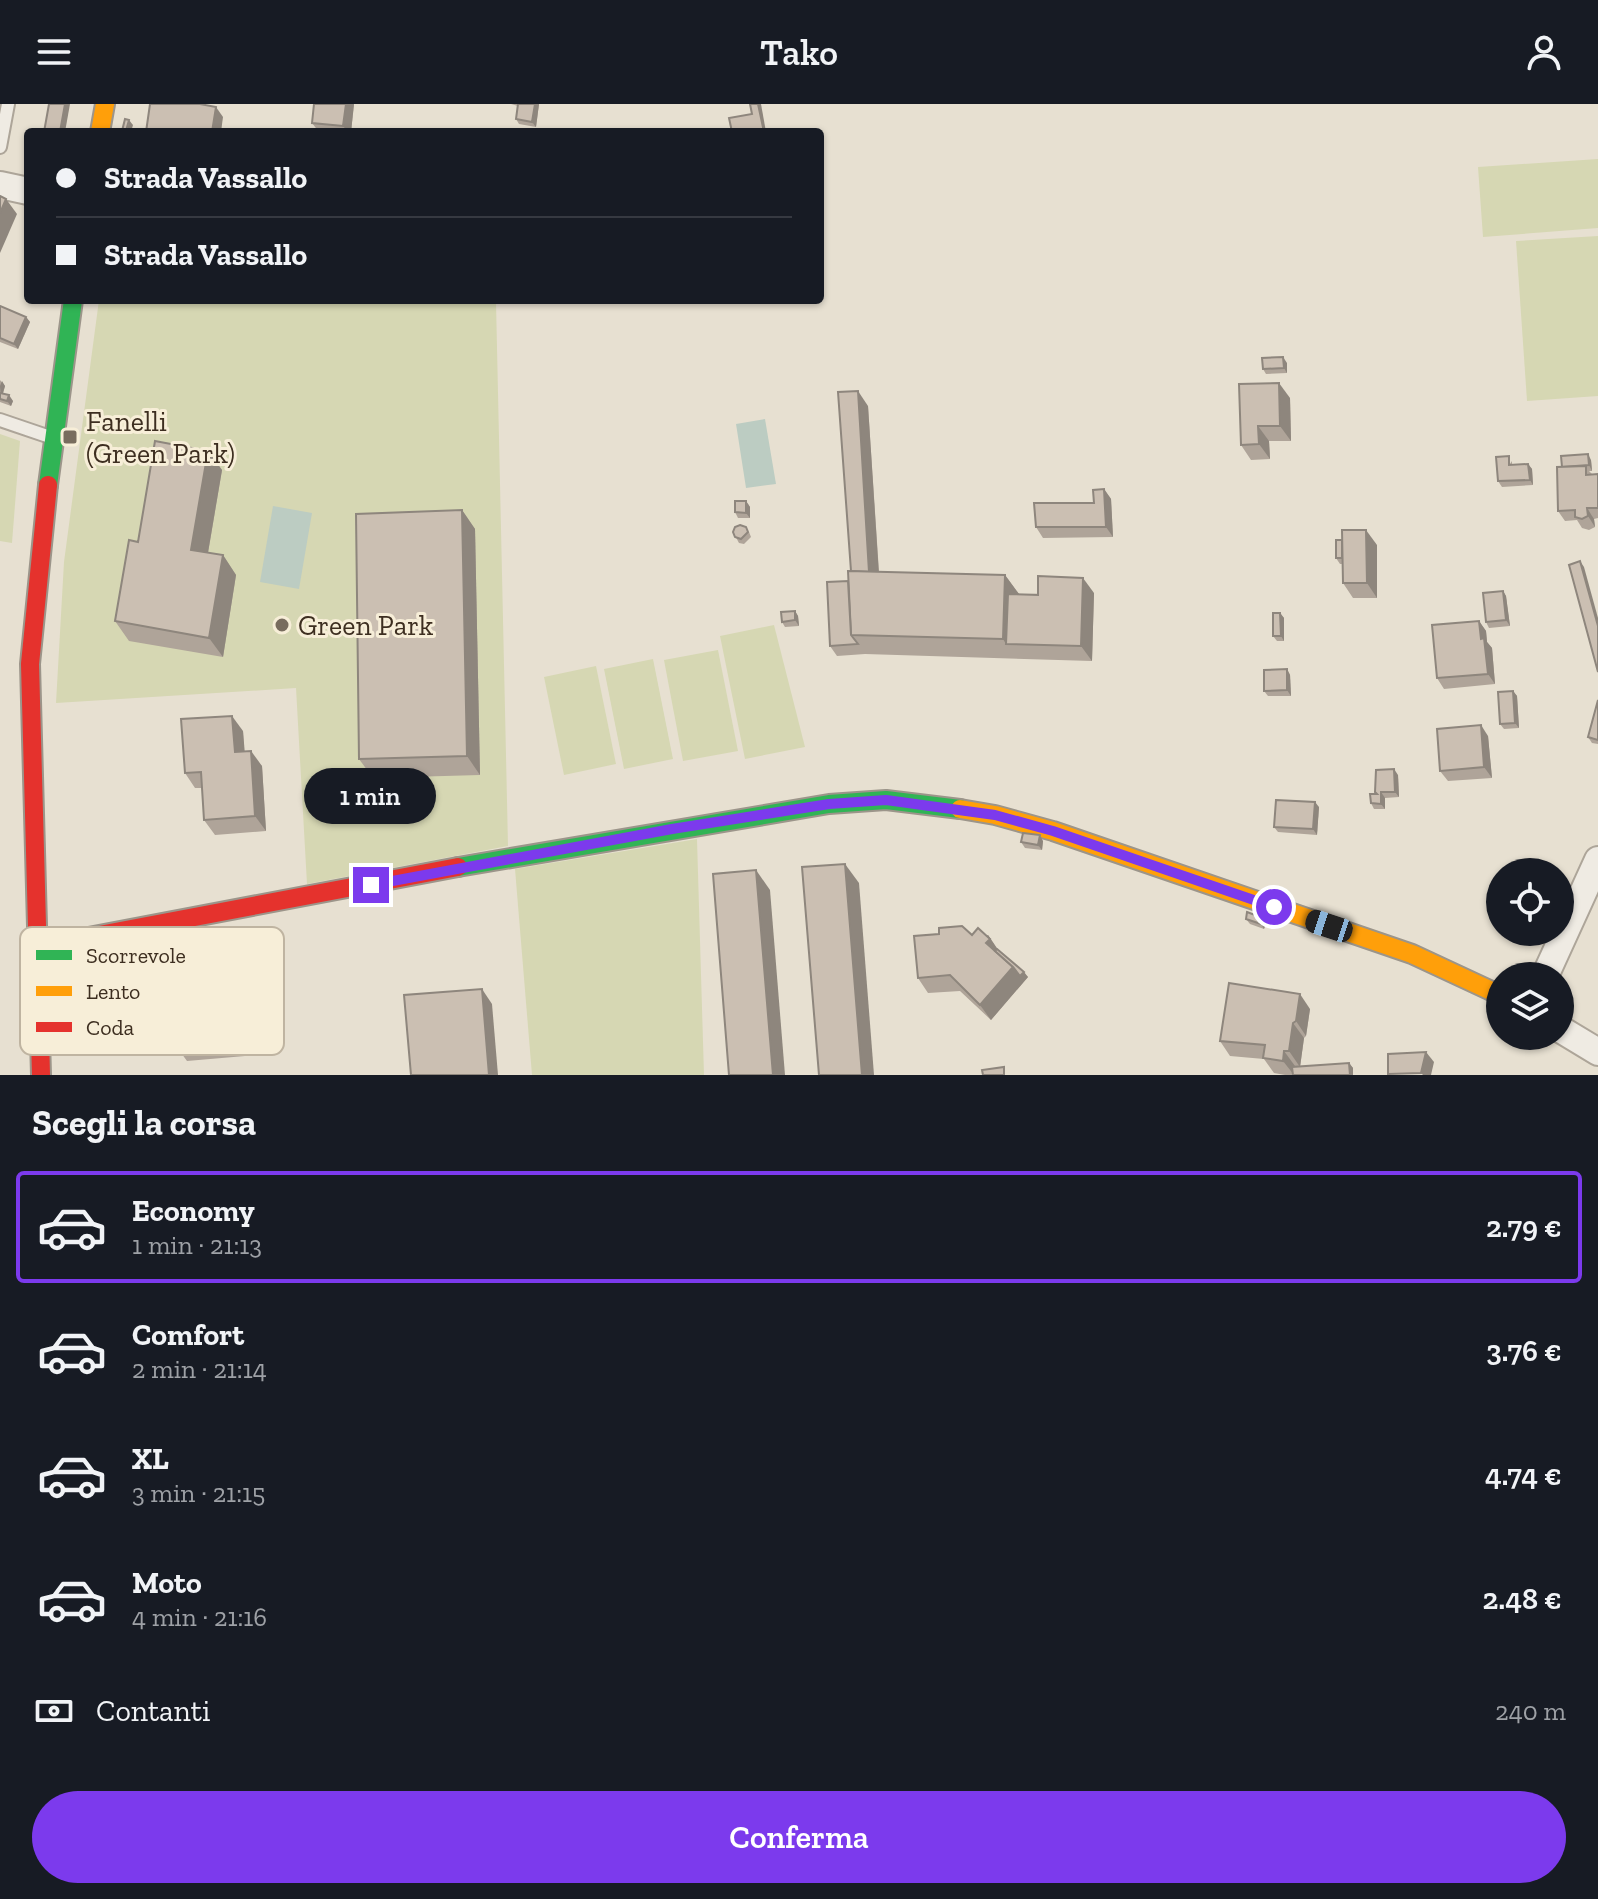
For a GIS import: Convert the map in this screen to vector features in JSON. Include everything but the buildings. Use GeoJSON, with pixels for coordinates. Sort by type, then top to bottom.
{"type":"FeatureCollection","features":[{"type":"Feature","properties":{"kind":"street"},"geometry":{"type":"LineString","coordinates":[[101,128],[105,104]]}},
{"type":"Feature","properties":{"kind":"street"},"geometry":{"type":"LineString","coordinates":[[0,185],[24,190]]}},
{"type":"Feature","properties":{"kind":"street"},"geometry":{"type":"LineString","coordinates":[[36,927],[30,664],[53,438],[72,304]]}},
{"type":"Feature","properties":{"kind":"street"},"geometry":{"type":"LineString","coordinates":[[143,927],[548,851],[829,804],[886,800],[995,815],[1053,831],[1412,954],[1486,988]]}},
{"type":"Feature","properties":{"kind":"street"},"geometry":{"type":"LineString","coordinates":[[1551,962],[1598,860]]}},
{"type":"Feature","properties":{"kind":"street"},"geometry":{"type":"LineString","coordinates":[[1574,1037],[1598,1052]]}},
{"type":"Feature","properties":{"kind":"street"},"geometry":{"type":"LineString","coordinates":[[40,1055],[41,1075]]}},
{"type":"Feature","properties":{"kind":"lane"},"geometry":{"type":"LineString","coordinates":[[0,147],[8,104]]}},
{"type":"Feature","properties":{"kind":"lane"},"geometry":{"type":"LineString","coordinates":[[0,420],[53,438]]}},
{"type":"Feature","properties":{"kind":"green space"},"geometry":{"type":"Polygon","coordinates":[[[1598,159],[1598,228],[1483,237],[1478,167],[1598,159]]]}},
{"type":"Feature","properties":{"kind":"green space"},"geometry":{"type":"Polygon","coordinates":[[[1598,236],[1598,396],[1527,401],[1516,241],[1598,236]]]}},
{"type":"Feature","properties":{"kind":"green space","name":"Green Park"},"geometry":{"type":"Polygon","coordinates":[[[98,304],[496,304],[508,846],[307,884],[296,688],[56,703],[64,562],[98,304]]]}},
{"type":"Feature","properties":{"kind":"green space"},"geometry":{"type":"Polygon","coordinates":[[[0,434],[20,441],[12,543],[0,541],[0,434]]]}},
{"type":"Feature","properties":{"kind":"green space"},"geometry":{"type":"Polygon","coordinates":[[[774,625],[805,747],[745,759],[720,636],[774,625]]]}},
{"type":"Feature","properties":{"kind":"green space"},"geometry":{"type":"Polygon","coordinates":[[[718,650],[738,751],[683,761],[664,660],[718,650]]]}},
{"type":"Feature","properties":{"kind":"green space"},"geometry":{"type":"Polygon","coordinates":[[[653,659],[673,759],[624,769],[604,669],[653,659]]]}},
{"type":"Feature","properties":{"kind":"green space"},"geometry":{"type":"Polygon","coordinates":[[[596,666],[616,764],[564,775],[544,677],[596,666]]]}},
{"type":"Feature","properties":{"kind":"green space"},"geometry":{"type":"Polygon","coordinates":[[[697,839],[704,1075],[532,1075],[515,869],[697,839]]]}},
{"type":"Feature","properties":{"kind":"shaded area"},"geometry":{"type":"Polygon","coordinates":[[[765,419],[776,484],[746,488],[736,424],[765,419]]]}},
{"type":"Feature","properties":{"kind":"shaded area"},"geometry":{"type":"Polygon","coordinates":[[[273,506],[312,513],[299,589],[260,582],[273,506]]]}},
{"type":"Feature","properties":{"kind":"traffic: fast"},"geometry":{"type":"LineString","coordinates":[[48,485],[72,304]]}},
{"type":"Feature","properties":{"kind":"traffic: fast"},"geometry":{"type":"LineString","coordinates":[[458,867],[829,804],[886,800],[960,809]]}},
{"type":"Feature","properties":{"kind":"traffic: slow"},"geometry":{"type":"LineString","coordinates":[[101,128],[105,104]]}},
{"type":"Feature","properties":{"kind":"traffic: slow"},"geometry":{"type":"LineString","coordinates":[[960,809],[1053,831],[1412,954],[1486,988]]}},
{"type":"Feature","properties":{"kind":"traffic: jam"},"geometry":{"type":"LineString","coordinates":[[37,927],[30,664],[48,485]]}},
{"type":"Feature","properties":{"kind":"traffic: jam"},"geometry":{"type":"LineString","coordinates":[[142,927],[458,867]]}},
{"type":"Feature","properties":{"kind":"traffic: jam"},"geometry":{"type":"LineString","coordinates":[[40,1055],[41,1075]]}},
{"type":"Feature","properties":{"kind":"place","name":"Fanelli (Green Park)"},"geometry":{"type":"Point","coordinates":[70,437]}},
{"type":"Feature","properties":{"kind":"place","name":"Green Park"},"geometry":{"type":"Point","coordinates":[282,625]}},
{"type":"Feature","properties":{"kind":"route"},"geometry":{"type":"LineString","coordinates":[[371,885],[672,829],[829,804],[886,800],[995,815],[1053,831],[1274,907]]}}]}
